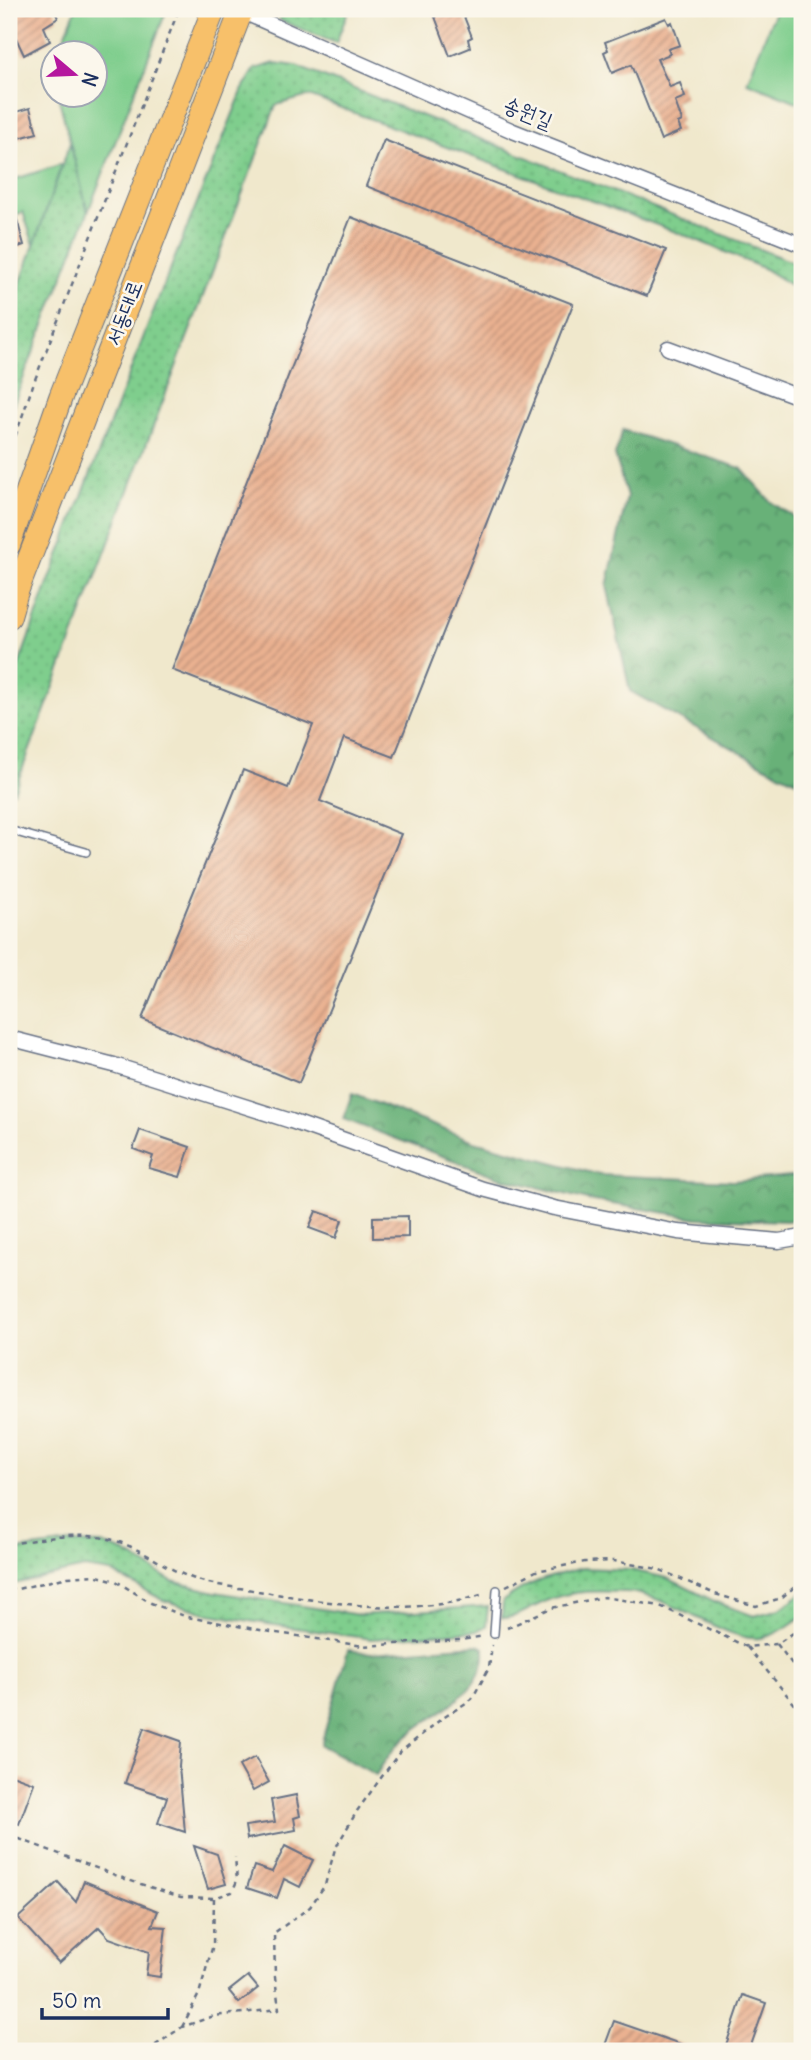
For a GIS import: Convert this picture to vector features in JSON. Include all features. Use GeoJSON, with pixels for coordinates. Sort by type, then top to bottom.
{"type":"FeatureCollection","features":[{"type":"Feature","properties":{"kind":"main road","name":"서동대로"},"geometry":{"type":"LineString","coordinates":[[9,544],[61,396],[214,9]]}},
{"type":"Feature","properties":{"kind":"main road","name":"서동대로"},"geometry":{"type":"LineString","coordinates":[[9,617],[241,10]]}},
{"type":"Feature","properties":{"kind":"street","name":"송원길"},"geometry":{"type":"LineString","coordinates":[[241,10],[513,131],[802,245]]}},
{"type":"Feature","properties":{"kind":"street"},"geometry":{"type":"LineString","coordinates":[[668,348],[802,398]]}},
{"type":"Feature","properties":{"kind":"street"},"geometry":{"type":"LineString","coordinates":[[9,1038],[114,1065],[291,1121],[483,1189],[554,1208],[678,1232],[779,1241],[802,1237]]}},
{"type":"Feature","properties":{"kind":"lane"},"geometry":{"type":"LineString","coordinates":[[9,830],[86,852]]}},
{"type":"Feature","properties":{"kind":"lane"},"geometry":{"type":"LineString","coordinates":[[494,1634],[497,1590]]}},
{"type":"Feature","properties":{"kind":"path"},"geometry":{"type":"LineString","coordinates":[[9,455],[34,382],[178,9]]}},
{"type":"Feature","properties":{"kind":"path"},"geometry":{"type":"LineString","coordinates":[[9,1544],[89,1535],[128,1545],[163,1566],[197,1580],[356,1606],[461,1602],[497,1590],[536,1571],[585,1562],[614,1561],[657,1569],[715,1594],[756,1606],[781,1598],[802,1581]]}},
{"type":"Feature","properties":{"kind":"path"},"geometry":{"type":"LineString","coordinates":[[9,1591],[68,1577],[94,1575],[116,1581],[151,1603],[187,1617],[363,1646],[461,1640],[494,1634],[551,1608],[604,1597],[660,1606],[747,1647],[802,1713]]}},
{"type":"Feature","properties":{"kind":"path"},"geometry":{"type":"LineString","coordinates":[[747,1647],[777,1644],[802,1627]]}},
{"type":"Feature","properties":{"kind":"path"},"geometry":{"type":"LineString","coordinates":[[147,2051],[182,2027],[214,2015],[279,2009],[274,1933],[310,1907],[325,1885],[335,1849],[351,1821],[399,1753],[440,1720],[472,1699],[489,1668],[494,1634]]}},
{"type":"Feature","properties":{"kind":"path"},"geometry":{"type":"LineString","coordinates":[[777,1644],[802,1676]]}},
{"type":"Feature","properties":{"kind":"path"},"geometry":{"type":"LineString","coordinates":[[9,1835],[181,1897],[214,1898],[232,1892],[237,1881],[235,1857]]}},
{"type":"Feature","properties":{"kind":"path"},"geometry":{"type":"LineString","coordinates":[[182,2027],[199,1994],[213,1945],[214,1898]]}},
{"type":"Feature","properties":{"kind":"green space"},"geometry":{"type":"Polygon","coordinates":[[[76,9],[167,9],[88,212],[61,108],[108,108],[108,38],[64,38],[76,9]]]}},
{"type":"Feature","properties":{"kind":"green space"},"geometry":{"type":"Polygon","coordinates":[[[275,9],[349,9],[336,43],[281,21],[275,9]]]}},
{"type":"Feature","properties":{"kind":"green space"},"geometry":{"type":"Polygon","coordinates":[[[776,9],[802,9],[802,104],[747,82],[776,9]]]}},
{"type":"Feature","properties":{"kind":"green space"},"geometry":{"type":"Polygon","coordinates":[[[275,63],[296,66],[802,266],[802,292],[765,269],[692,238],[309,96],[276,105],[14,791],[9,778],[9,693],[46,589],[243,89],[255,69],[275,63]]]}},
{"type":"Feature","properties":{"kind":"green space"},"geometry":{"type":"Polygon","coordinates":[[[70,143],[88,212],[9,415],[9,315],[70,143]]]}},
{"type":"Feature","properties":{"kind":"green space"},"geometry":{"type":"Polygon","coordinates":[[[62,164],[34,245],[23,212],[9,217],[9,181],[62,164]]]}},
{"type":"Feature","properties":{"kind":"green space"},"geometry":{"type":"Polygon","coordinates":[[[623,430],[741,468],[771,502],[802,522],[802,784],[630,691],[607,586],[627,497],[615,455],[623,430]]]}},
{"type":"Feature","properties":{"kind":"green space"},"geometry":{"type":"Polygon","coordinates":[[[352,1094],[474,1141],[600,1175],[733,1181],[802,1175],[802,1218],[787,1221],[697,1218],[588,1200],[498,1177],[343,1119],[352,1094]]]}},
{"type":"Feature","properties":{"kind":"green space"},"geometry":{"type":"Polygon","coordinates":[[[71,1543],[102,1544],[122,1551],[172,1581],[215,1592],[359,1615],[488,1606],[486,1626],[477,1631],[372,1639],[268,1624],[210,1614],[163,1600],[111,1572],[84,1568],[9,1585],[9,1551],[71,1543]]]}},
{"type":"Feature","properties":{"kind":"green space"},"geometry":{"type":"Polygon","coordinates":[[[582,1568],[631,1570],[667,1578],[716,1602],[754,1616],[780,1609],[802,1593],[802,1616],[771,1635],[747,1638],[642,1594],[597,1591],[560,1596],[520,1614],[502,1618],[503,1601],[512,1594],[540,1580],[582,1568]]]}},
{"type":"Feature","properties":{"kind":"green space"},"geometry":{"type":"Polygon","coordinates":[[[478,1645],[484,1648],[483,1664],[468,1690],[406,1737],[376,1775],[321,1745],[348,1650],[371,1653],[478,1645]]]}},
{"type":"Feature","properties":{"kind":"building"},"geometry":{"type":"Polygon","coordinates":[[[9,9],[54,9],[58,18],[44,27],[49,38],[38,38],[38,47],[24,55],[16,38],[9,42],[9,9]]]}},
{"type":"Feature","properties":{"kind":"building"},"geometry":{"type":"Polygon","coordinates":[[[432,9],[461,9],[472,37],[468,39],[470,48],[450,56],[432,9]]]}},
{"type":"Feature","properties":{"kind":"building"},"geometry":{"type":"Polygon","coordinates":[[[666,18],[669,24],[672,22],[680,45],[668,49],[670,54],[657,59],[670,87],[680,83],[685,97],[675,101],[682,121],[678,123],[681,131],[661,140],[631,65],[612,73],[604,52],[608,50],[605,42],[666,18]]]}},
{"type":"Feature","properties":{"kind":"building"},"geometry":{"type":"Polygon","coordinates":[[[30,108],[37,133],[9,141],[9,114],[30,108]]]}},
{"type":"Feature","properties":{"kind":"building"},"geometry":{"type":"Polygon","coordinates":[[[384,140],[666,250],[647,296],[366,186],[384,140]]]}},
{"type":"Feature","properties":{"kind":"building"},"geometry":{"type":"Polygon","coordinates":[[[13,205],[24,245],[9,250],[9,206],[13,205]]]}},
{"type":"Feature","properties":{"kind":"building"},"geometry":{"type":"Polygon","coordinates":[[[351,217],[573,304],[394,757],[344,738],[320,801],[401,834],[299,1083],[142,1019],[243,770],[288,788],[313,725],[172,670],[351,217]]]}},
{"type":"Feature","properties":{"kind":"building"},"geometry":{"type":"Polygon","coordinates":[[[140,1130],[190,1147],[180,1177],[149,1168],[153,1156],[133,1149],[140,1130]]]}},
{"type":"Feature","properties":{"kind":"building"},"geometry":{"type":"Polygon","coordinates":[[[316,1211],[342,1220],[336,1238],[309,1228],[316,1211]]]}},
{"type":"Feature","properties":{"kind":"building"},"geometry":{"type":"Polygon","coordinates":[[[408,1216],[408,1237],[373,1238],[373,1217],[408,1216]]]}},
{"type":"Feature","properties":{"kind":"building"},"geometry":{"type":"Polygon","coordinates":[[[144,1728],[181,1741],[179,1766],[185,1832],[158,1823],[167,1797],[125,1783],[144,1728]]]}},
{"type":"Feature","properties":{"kind":"building"},"geometry":{"type":"Polygon","coordinates":[[[255,1757],[269,1782],[253,1791],[239,1766],[255,1757]]]}},
{"type":"Feature","properties":{"kind":"building"},"geometry":{"type":"Polygon","coordinates":[[[9,1774],[34,1783],[19,1824],[9,1820],[9,1774]]]}},
{"type":"Feature","properties":{"kind":"building"},"geometry":{"type":"Polygon","coordinates":[[[296,1795],[300,1816],[294,1818],[296,1830],[247,1839],[245,1826],[275,1822],[271,1800],[296,1795]]]}},
{"type":"Feature","properties":{"kind":"building"},"geometry":{"type":"Polygon","coordinates":[[[194,1846],[217,1854],[226,1884],[208,1889],[194,1846]]]}},
{"type":"Feature","properties":{"kind":"building"},"geometry":{"type":"Polygon","coordinates":[[[285,1846],[313,1860],[300,1887],[284,1879],[277,1898],[247,1888],[254,1866],[272,1872],[285,1846]]]}},
{"type":"Feature","properties":{"kind":"building"},"geometry":{"type":"Polygon","coordinates":[[[84,1881],[158,1911],[152,1926],[166,1927],[160,1977],[146,1975],[149,1952],[109,1938],[99,1927],[59,1963],[18,1918],[58,1882],[76,1902],[84,1881]]]}},
{"type":"Feature","properties":{"kind":"building"},"geometry":{"type":"Polygon","coordinates":[[[248,1976],[258,1988],[239,2003],[229,1991],[248,1976]]]}},
{"type":"Feature","properties":{"kind":"building"},"geometry":{"type":"Polygon","coordinates":[[[743,1995],[766,2003],[749,2051],[724,2051],[743,1995]]]}},
{"type":"Feature","properties":{"kind":"building"},"geometry":{"type":"Polygon","coordinates":[[[614,2021],[695,2051],[614,2051],[604,2048],[614,2021]]]}}]}
